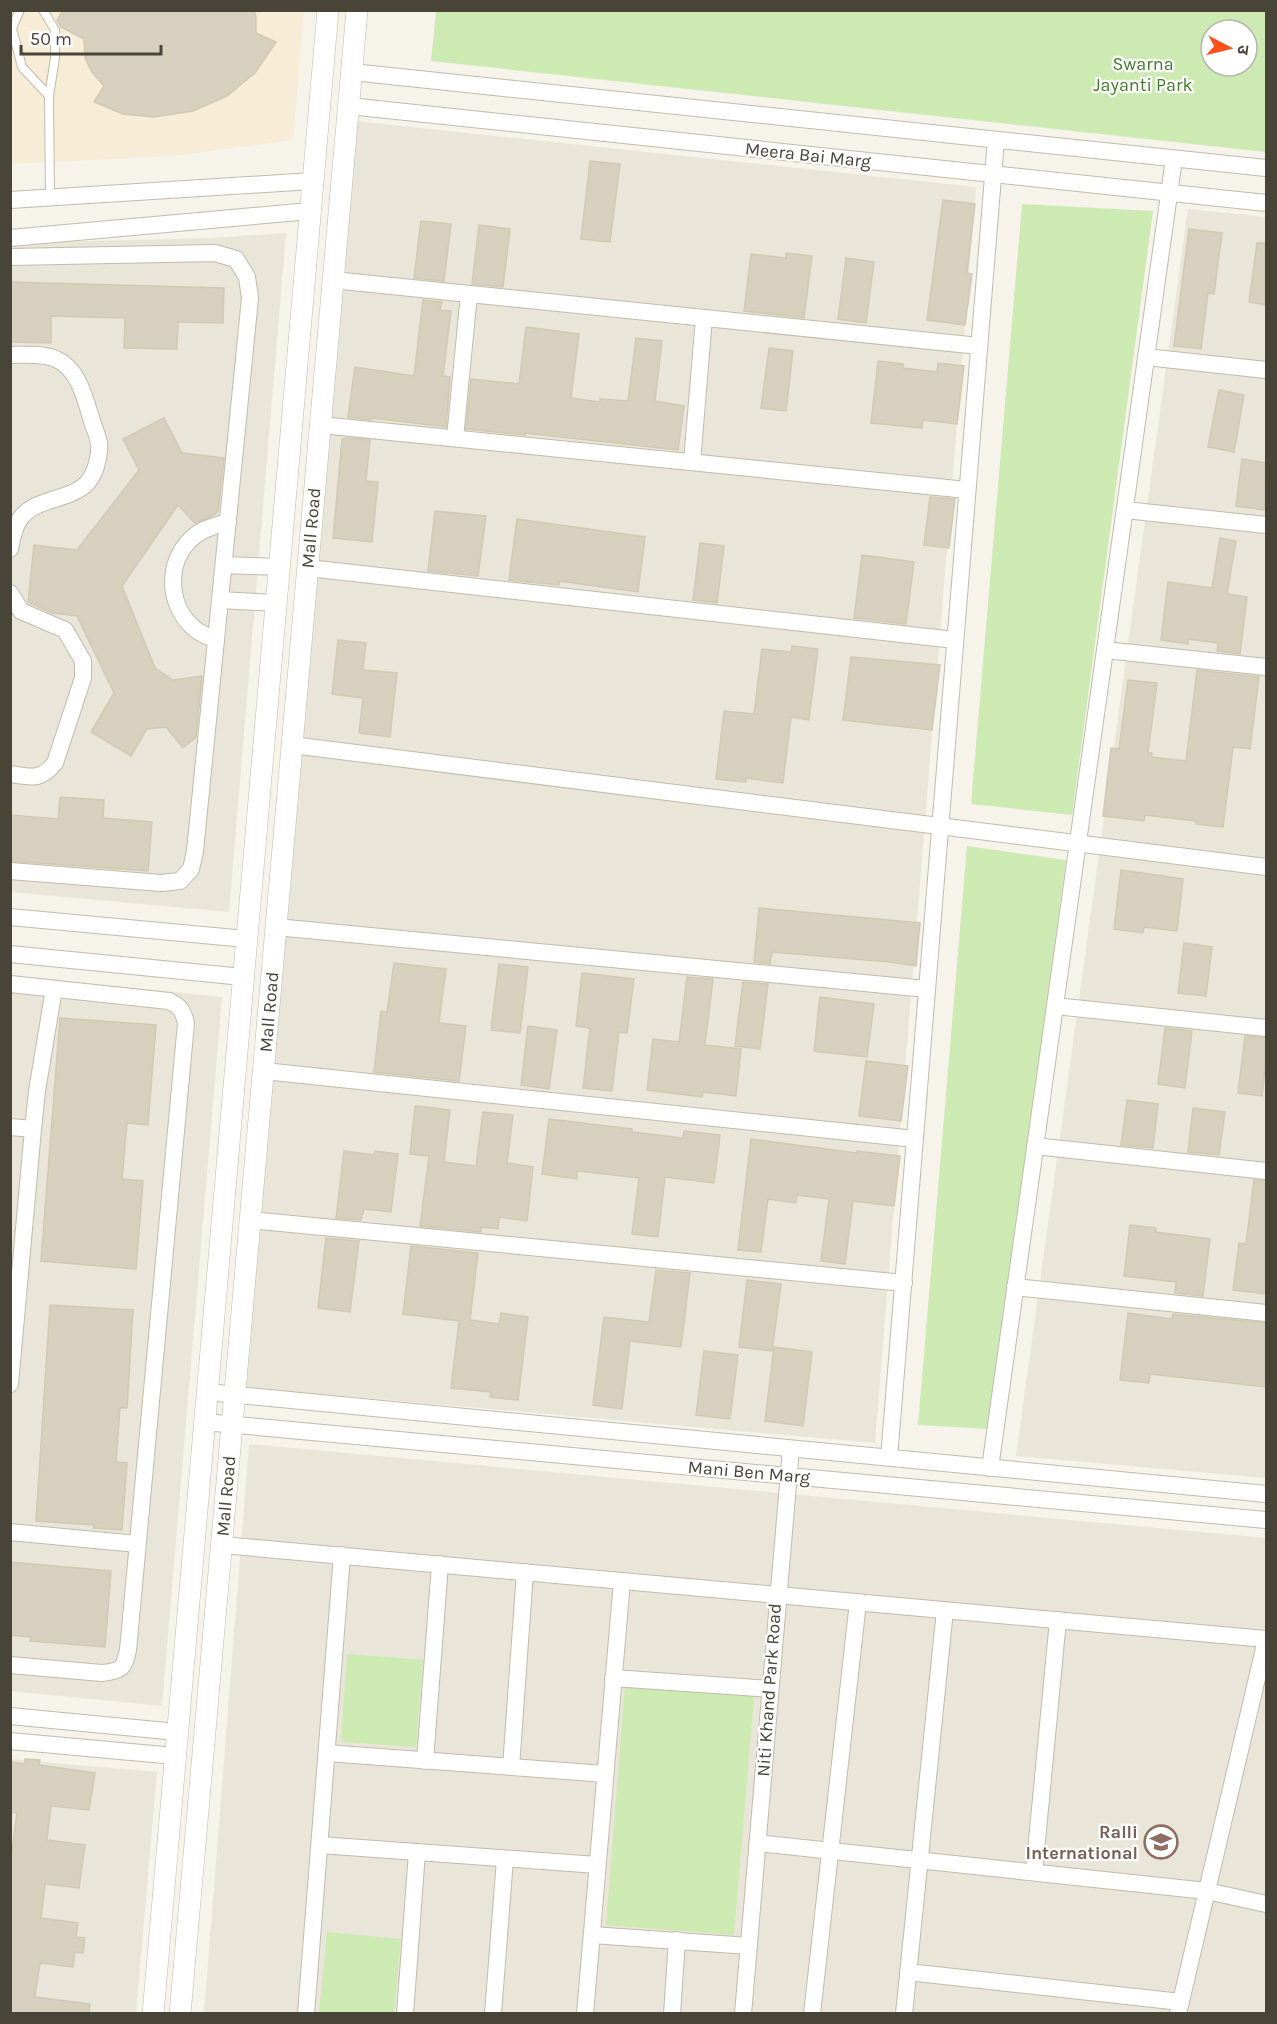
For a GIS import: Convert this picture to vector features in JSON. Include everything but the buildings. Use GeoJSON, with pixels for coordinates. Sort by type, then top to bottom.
{"type":"FeatureCollection","features":[{"type":"Feature","properties":{"kind":"street","name":"Mall Road"},"geometry":{"type":"LineString","coordinates":[[153,2013],[328,10]]}},
{"type":"Feature","properties":{"kind":"street","name":"Mall Road"},"geometry":{"type":"LineString","coordinates":[[180,2013],[357,10]]}},
{"type":"Feature","properties":{"kind":"street","name":"Meera Bai Marg"},"geometry":{"type":"LineString","coordinates":[[352,72],[1266,168]]}},
{"type":"Feature","properties":{"kind":"street","name":"Meera Bai Marg"},"geometry":{"type":"LineString","coordinates":[[349,106],[1266,203]]}},
{"type":"Feature","properties":{"kind":"street"},"geometry":{"type":"LineString","coordinates":[[890,1458],[996,140]]}},
{"type":"Feature","properties":{"kind":"street"},"geometry":{"type":"LineString","coordinates":[[990,1468],[1174,159]]}},
{"type":"Feature","properties":{"kind":"street"},"geometry":{"type":"LineString","coordinates":[[10,200],[312,181]]}},
{"type":"Feature","properties":{"kind":"street"},"geometry":{"type":"LineString","coordinates":[[10,238],[310,211]]}},
{"type":"Feature","properties":{"kind":"street"},"geometry":{"type":"LineString","coordinates":[[10,257],[215,253],[236,259],[247,278],[250,298],[195,851],[190,869],[180,882],[161,883],[10,872]]}},
{"type":"Feature","properties":{"kind":"street"},"geometry":{"type":"LineString","coordinates":[[333,280],[979,346]]}},
{"type":"Feature","properties":{"kind":"street"},"geometry":{"type":"LineString","coordinates":[[455,438],[469,294]]}},
{"type":"Feature","properties":{"kind":"street"},"geometry":{"type":"LineString","coordinates":[[692,462],[704,318]]}},
{"type":"Feature","properties":{"kind":"street"},"geometry":{"type":"LineString","coordinates":[[10,355],[56,359],[71,370],[81,388],[99,443],[98,459],[92,476],[80,490],[30,510],[20,518],[10,549]]}},
{"type":"Feature","properties":{"kind":"street"},"geometry":{"type":"LineString","coordinates":[[1146,357],[1266,370]]}},
{"type":"Feature","properties":{"kind":"street"},"geometry":{"type":"LineString","coordinates":[[321,425],[967,490]]}},
{"type":"Feature","properties":{"kind":"street"},"geometry":{"type":"LineString","coordinates":[[1125,510],[1266,525]]}},
{"type":"Feature","properties":{"kind":"street"},"geometry":{"type":"LineString","coordinates":[[216,640],[196,630],[182,615],[174,596],[173,576],[178,556],[191,539],[208,527],[228,522]]}},
{"type":"Feature","properties":{"kind":"street"},"geometry":{"type":"LineString","coordinates":[[224,565],[279,567]]}},
{"type":"Feature","properties":{"kind":"street"},"geometry":{"type":"LineString","coordinates":[[308,568],[955,640]]}},
{"type":"Feature","properties":{"kind":"street"},"geometry":{"type":"LineString","coordinates":[[10,593],[21,611],[65,630],[83,661],[83,678],[55,763],[47,772],[37,777],[10,774]]}},
{"type":"Feature","properties":{"kind":"street"},"geometry":{"type":"LineString","coordinates":[[220,600],[275,603]]}},
{"type":"Feature","properties":{"kind":"street"},"geometry":{"type":"LineString","coordinates":[[1105,650],[1266,667]]}},
{"type":"Feature","properties":{"kind":"street"},"geometry":{"type":"LineString","coordinates":[[292,745],[1266,867]]}},
{"type":"Feature","properties":{"kind":"street"},"geometry":{"type":"LineString","coordinates":[[10,917],[246,939]]}},
{"type":"Feature","properties":{"kind":"street"},"geometry":{"type":"LineString","coordinates":[[276,927],[927,989]]}},
{"type":"Feature","properties":{"kind":"street"},"geometry":{"type":"LineString","coordinates":[[10,954],[243,977]]}},
{"type":"Feature","properties":{"kind":"street"},"geometry":{"type":"LineString","coordinates":[[10,984],[169,1001],[184,1012],[186,1023],[125,1664],[116,1672],[102,1673],[10,1665]]}},
{"type":"Feature","properties":{"kind":"street"},"geometry":{"type":"LineString","coordinates":[[10,1384],[37,1091],[54,989]]}},
{"type":"Feature","properties":{"kind":"street"},"geometry":{"type":"LineString","coordinates":[[1055,1006],[1266,1028]]}},
{"type":"Feature","properties":{"kind":"street"},"geometry":{"type":"LineString","coordinates":[[264,1071],[915,1139]]}},
{"type":"Feature","properties":{"kind":"street"},"geometry":{"type":"LineString","coordinates":[[10,1127],[33,1129]]}},
{"type":"Feature","properties":{"kind":"street"},"geometry":{"type":"LineString","coordinates":[[1035,1146],[1266,1172]]}},
{"type":"Feature","properties":{"kind":"street"},"geometry":{"type":"LineString","coordinates":[[250,1220],[904,1283]]}},
{"type":"Feature","properties":{"kind":"street"},"geometry":{"type":"LineString","coordinates":[[1016,1287],[1266,1313]]}},
{"type":"Feature","properties":{"kind":"street","name":"Mani Ben Marg"},"geometry":{"type":"LineString","coordinates":[[207,1392],[1266,1494]]}},
{"type":"Feature","properties":{"kind":"street","name":"Mani Ben Marg"},"geometry":{"type":"LineString","coordinates":[[204,1422],[1266,1520]]}},
{"type":"Feature","properties":{"kind":"street"},"geometry":{"type":"LineString","coordinates":[[791,1449],[778,1595],[1266,1640],[1180,2008],[908,1972]]}},
{"type":"Feature","properties":{"kind":"street"},"geometry":{"type":"LineString","coordinates":[[10,1532],[137,1544]]}},
{"type":"Feature","properties":{"kind":"street","name":"Niti Khand Park Road"},"geometry":{"type":"LineString","coordinates":[[222,1545],[778,1595],[743,2013]]}},
{"type":"Feature","properties":{"kind":"street"},"geometry":{"type":"LineString","coordinates":[[306,2013],[342,1556]]}},
{"type":"Feature","properties":{"kind":"street"},"geometry":{"type":"LineString","coordinates":[[425,1761],[440,1564]]}},
{"type":"Feature","properties":{"kind":"street"},"geometry":{"type":"LineString","coordinates":[[511,1767],[525,1572]]}},
{"type":"Feature","properties":{"kind":"street"},"geometry":{"type":"LineString","coordinates":[[585,2013],[621,1581]]}},
{"type":"Feature","properties":{"kind":"street"},"geometry":{"type":"LineString","coordinates":[[812,2013],[858,1602]]}},
{"type":"Feature","properties":{"kind":"street"},"geometry":{"type":"LineString","coordinates":[[904,2013],[945,1610]]}},
{"type":"Feature","properties":{"kind":"street"},"geometry":{"type":"LineString","coordinates":[[1034,1872],[1058,1620]]}},
{"type":"Feature","properties":{"kind":"street"},"geometry":{"type":"LineString","coordinates":[[613,1678],[771,1689]]}},
{"type":"Feature","properties":{"kind":"street"},"geometry":{"type":"LineString","coordinates":[[10,1716],[177,1732]]}},
{"type":"Feature","properties":{"kind":"street"},"geometry":{"type":"LineString","coordinates":[[10,1741],[176,1756]]}},
{"type":"Feature","properties":{"kind":"street"},"geometry":{"type":"LineString","coordinates":[[327,1753],[605,1774]]}},
{"type":"Feature","properties":{"kind":"street"},"geometry":{"type":"LineString","coordinates":[[758,1843],[1207,1891],[1266,1904]]}},
{"type":"Feature","properties":{"kind":"street"},"geometry":{"type":"LineString","coordinates":[[320,1845],[597,1865]]}},
{"type":"Feature","properties":{"kind":"street"},"geometry":{"type":"LineString","coordinates":[[405,2013],[417,1852]]}},
{"type":"Feature","properties":{"kind":"street"},"geometry":{"type":"LineString","coordinates":[[494,2013],[506,1859]]}},
{"type":"Feature","properties":{"kind":"street"},"geometry":{"type":"LineString","coordinates":[[592,1935],[749,1946]]}},
{"type":"Feature","properties":{"kind":"street"},"geometry":{"type":"LineString","coordinates":[[672,2013],[677,1940]]}},
{"type":"Feature","properties":{"kind":"lane"},"geometry":{"type":"LineString","coordinates":[[20,10],[12,28],[22,67],[49,96]]}},
{"type":"Feature","properties":{"kind":"lane"},"geometry":{"type":"LineString","coordinates":[[43,10],[55,30],[55,58],[49,96],[50,198]]}},
{"type":"Feature","properties":{"kind":"shaded area"},"geometry":{"type":"Polygon","coordinates":[[[10,11],[304,11],[293,140],[172,156],[11,164],[10,11]]]}},
{"type":"Feature","properties":{"kind":"shaded area"},"geometry":{"type":"Polygon","coordinates":[[[354,121],[976,187],[875,1443],[242,1387],[354,121]]]}},
{"type":"Feature","properties":{"kind":"shaded area"},"geometry":{"type":"Polygon","coordinates":[[[1188,209],[1266,217],[1266,1478],[1016,1456],[1188,209]]]}},
{"type":"Feature","properties":{"kind":"shaded area"},"geometry":{"type":"Polygon","coordinates":[[[286,233],[229,912],[11,892],[10,243],[211,238],[286,233]]]}},
{"type":"Feature","properties":{"kind":"shaded area"},"geometry":{"type":"Polygon","coordinates":[[[10,975],[222,997],[162,1706],[11,1691],[10,975]]]}},
{"type":"Feature","properties":{"kind":"shaded area"},"geometry":{"type":"Polygon","coordinates":[[[249,1444],[1266,1538],[1266,2013],[204,2014],[249,1444]]]}},
{"type":"Feature","properties":{"kind":"shaded area"},"geometry":{"type":"Polygon","coordinates":[[[10,1759],[157,1772],[136,2013],[11,2013],[10,1759]]]}},
{"type":"Feature","properties":{"kind":"green space","name":"Swarna Jayanti Park"},"geometry":{"type":"Polygon","coordinates":[[[436,11],[1266,11],[1266,152],[431,61],[436,11]]]}},
{"type":"Feature","properties":{"kind":"green space"},"geometry":{"type":"Polygon","coordinates":[[[1022,204],[1153,211],[1072,815],[971,804],[1022,204]]]}},
{"type":"Feature","properties":{"kind":"green space"},"geometry":{"type":"Polygon","coordinates":[[[967,846],[1066,860],[989,1429],[918,1425],[967,846]]]}},
{"type":"Feature","properties":{"kind":"green space"},"geometry":{"type":"Polygon","coordinates":[[[347,1654],[423,1660],[416,1747],[341,1742],[347,1654]]]}},
{"type":"Feature","properties":{"kind":"green space"},"geometry":{"type":"Polygon","coordinates":[[[625,1686],[754,1696],[734,1935],[606,1925],[625,1686]]]}},
{"type":"Feature","properties":{"kind":"green space"},"geometry":{"type":"Polygon","coordinates":[[[327,1932],[401,1939],[394,2013],[319,2013],[327,1932]]]}},
{"type":"Feature","properties":{"kind":"place","name":"Ralli International"},"geometry":{"type":"Point","coordinates":[1161,1842]}}]}
